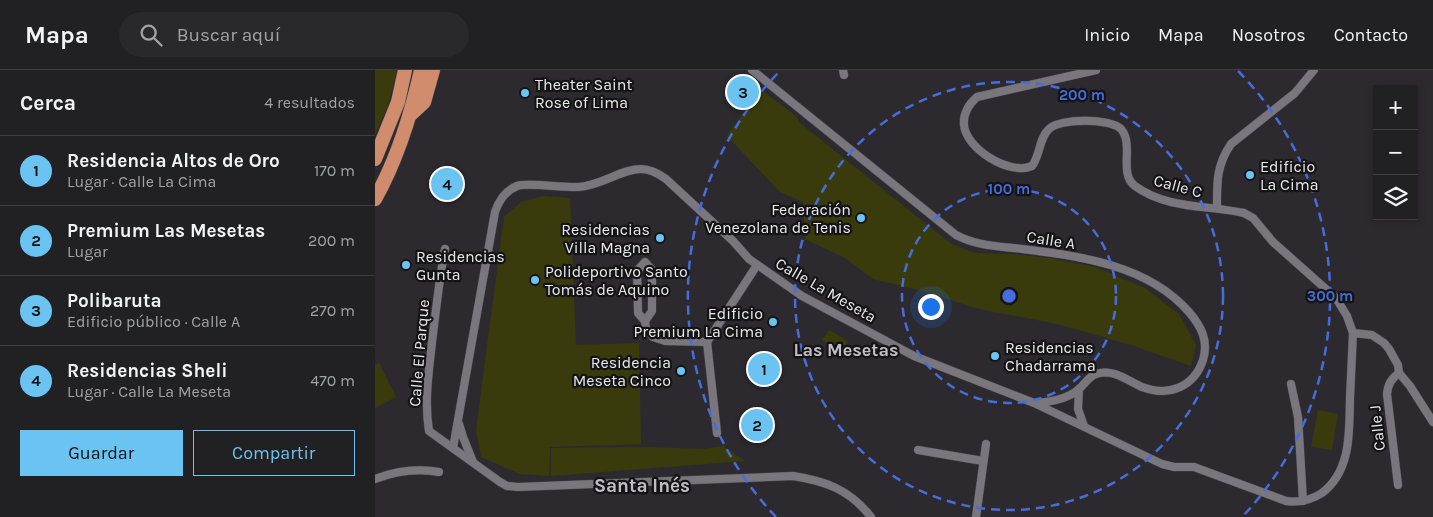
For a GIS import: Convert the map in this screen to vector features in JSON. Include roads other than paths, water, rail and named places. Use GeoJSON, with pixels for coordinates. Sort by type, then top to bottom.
{"type":"FeatureCollection","features":[{"type":"Feature","properties":{"kind":"highway"},"geometry":{"type":"LineString","coordinates":[[375,159],[398,102],[405,70]]}},
{"type":"Feature","properties":{"kind":"highway"},"geometry":{"type":"LineString","coordinates":[[375,199],[399,151],[421,70]]}},
{"type":"Feature","properties":{"kind":"highway"},"geometry":{"type":"LineString","coordinates":[[410,115],[425,102],[433,70]]}},
{"type":"Feature","properties":{"kind":"street","name":"Calle A"},"geometry":{"type":"LineString","coordinates":[[752,70],[955,235],[974,243],[1063,255],[1119,268],[1151,282],[1169,293],[1185,307],[1200,325],[1205,341],[1203,358],[1198,374],[1183,386],[1173,390],[1152,390],[1119,375],[1104,373],[1090,378],[1079,389],[1058,399],[1035,403]]}},
{"type":"Feature","properties":{"kind":"street","name":"Calle C"},"geometry":{"type":"LineString","coordinates":[[1096,70],[977,97],[967,108],[964,116],[965,129],[982,152],[1005,166],[1019,169],[1032,166],[1035,162],[1046,131],[1051,126],[1071,121],[1114,124],[1121,128],[1125,137],[1127,175],[1136,187],[1173,202],[1197,208],[1217,208]]}},
{"type":"Feature","properties":{"kind":"street"},"geometry":{"type":"LineString","coordinates":[[1035,403],[1162,464],[1174,467],[1194,467],[1286,501],[1295,503],[1303,501],[1319,495],[1331,485],[1341,472],[1347,454],[1353,333],[1347,316],[1337,298],[1273,242],[1253,218],[1244,213],[1217,208],[1219,165],[1231,144],[1295,94],[1314,70]]}},
{"type":"Feature","properties":{"kind":"street","name":"Calle La Meseta"},"geometry":{"type":"LineString","coordinates":[[453,448],[495,212],[501,198],[516,186],[523,184],[579,187],[596,184],[642,169],[655,172],[675,186],[757,265],[802,296],[914,356],[1035,403]]}},
{"type":"Feature","properties":{"kind":"street","name":"Calle El Parque"},"geometry":{"type":"LineString","coordinates":[[445,249],[440,276],[427,401],[429,431],[453,448]]}},
{"type":"Feature","properties":{"kind":"street"},"geometry":{"type":"LineString","coordinates":[[645,321],[652,311],[653,270],[645,262],[637,270],[636,280],[638,313],[645,321],[646,329],[653,337],[665,341],[707,342]]}},
{"type":"Feature","properties":{"kind":"street"},"geometry":{"type":"LineString","coordinates":[[717,433],[707,342],[757,265]]}},
{"type":"Feature","properties":{"kind":"street"},"geometry":{"type":"LineString","coordinates":[[1353,333],[1372,335],[1384,343],[1393,356],[1399,372],[1415,392],[1433,422]]}},
{"type":"Feature","properties":{"kind":"street","name":"Calle J"},"geometry":{"type":"LineString","coordinates":[[1399,372],[1387,386],[1399,485]]}},
{"type":"Feature","properties":{"kind":"street"},"geometry":{"type":"LineString","coordinates":[[1291,384],[1298,417],[1303,501]]}},
{"type":"Feature","properties":{"kind":"street"},"geometry":{"type":"LineString","coordinates":[[1079,389],[1078,409],[1084,426]]}},
{"type":"Feature","properties":{"kind":"street"},"geometry":{"type":"LineString","coordinates":[[458,419],[473,462]]}},
{"type":"Feature","properties":{"kind":"street"},"geometry":{"type":"LineString","coordinates":[[976,517],[986,444]]}},
{"type":"Feature","properties":{"kind":"street"},"geometry":{"type":"LineString","coordinates":[[453,448],[507,486],[793,476],[824,484],[852,496],[871,517]]}},
{"type":"Feature","properties":{"kind":"street"},"geometry":{"type":"LineString","coordinates":[[918,450],[983,462]]}},
{"type":"Feature","properties":{"kind":"street"},"geometry":{"type":"LineString","coordinates":[[375,479],[398,472],[413,470],[439,472]]}},
{"type":"Feature","properties":{"kind":"place","name":"Polibaruta"},"geometry":{"type":"Point","coordinates":[743,92]}},
{"type":"Feature","properties":{"kind":"place","name":"Theater Saint Rose of Lima"},"geometry":{"type":"Point","coordinates":[525,93]}},
{"type":"Feature","properties":{"kind":"place","name":"Edificio La Cima"},"geometry":{"type":"Point","coordinates":[1250,175]}},
{"type":"Feature","properties":{"kind":"place","name":"Residencias Sheli"},"geometry":{"type":"Point","coordinates":[447,184]}},
{"type":"Feature","properties":{"kind":"place","name":"Federación Venezolana de Tenis"},"geometry":{"type":"Point","coordinates":[861,218]}},
{"type":"Feature","properties":{"kind":"place","name":"Residencias Villa Magna"},"geometry":{"type":"Point","coordinates":[660,238]}},
{"type":"Feature","properties":{"kind":"place","name":"Residencias Gunta"},"geometry":{"type":"Point","coordinates":[406,265]}},
{"type":"Feature","properties":{"kind":"place","name":"Polideportivo Santo Tomás de Aquino"},"geometry":{"type":"Point","coordinates":[535,280]}},
{"type":"Feature","properties":{"kind":"place","name":"Edificio Premium La Cima"},"geometry":{"type":"Point","coordinates":[773,322]}},
{"type":"Feature","properties":{"kind":"place","name":"Residencias Chadarrama"},"geometry":{"type":"Point","coordinates":[995,356]}},
{"type":"Feature","properties":{"kind":"place","name":"Residencia Altos de Oro"},"geometry":{"type":"Point","coordinates":[764,369]}},
{"type":"Feature","properties":{"kind":"place","name":"Residencia Meseta Cinco"},"geometry":{"type":"Point","coordinates":[681,371]}},
{"type":"Feature","properties":{"kind":"place","name":"Premium Las Mesetas"},"geometry":{"type":"Point","coordinates":[757,425]}},
{"type":"Feature","properties":{"kind":"district","name":"Las Mesetas"},"geometry":{"type":"Point","coordinates":[846,350]}},
{"type":"Feature","properties":{"kind":"district","name":"Santa Inés"},"geometry":{"type":"Point","coordinates":[642,486]}}]}
